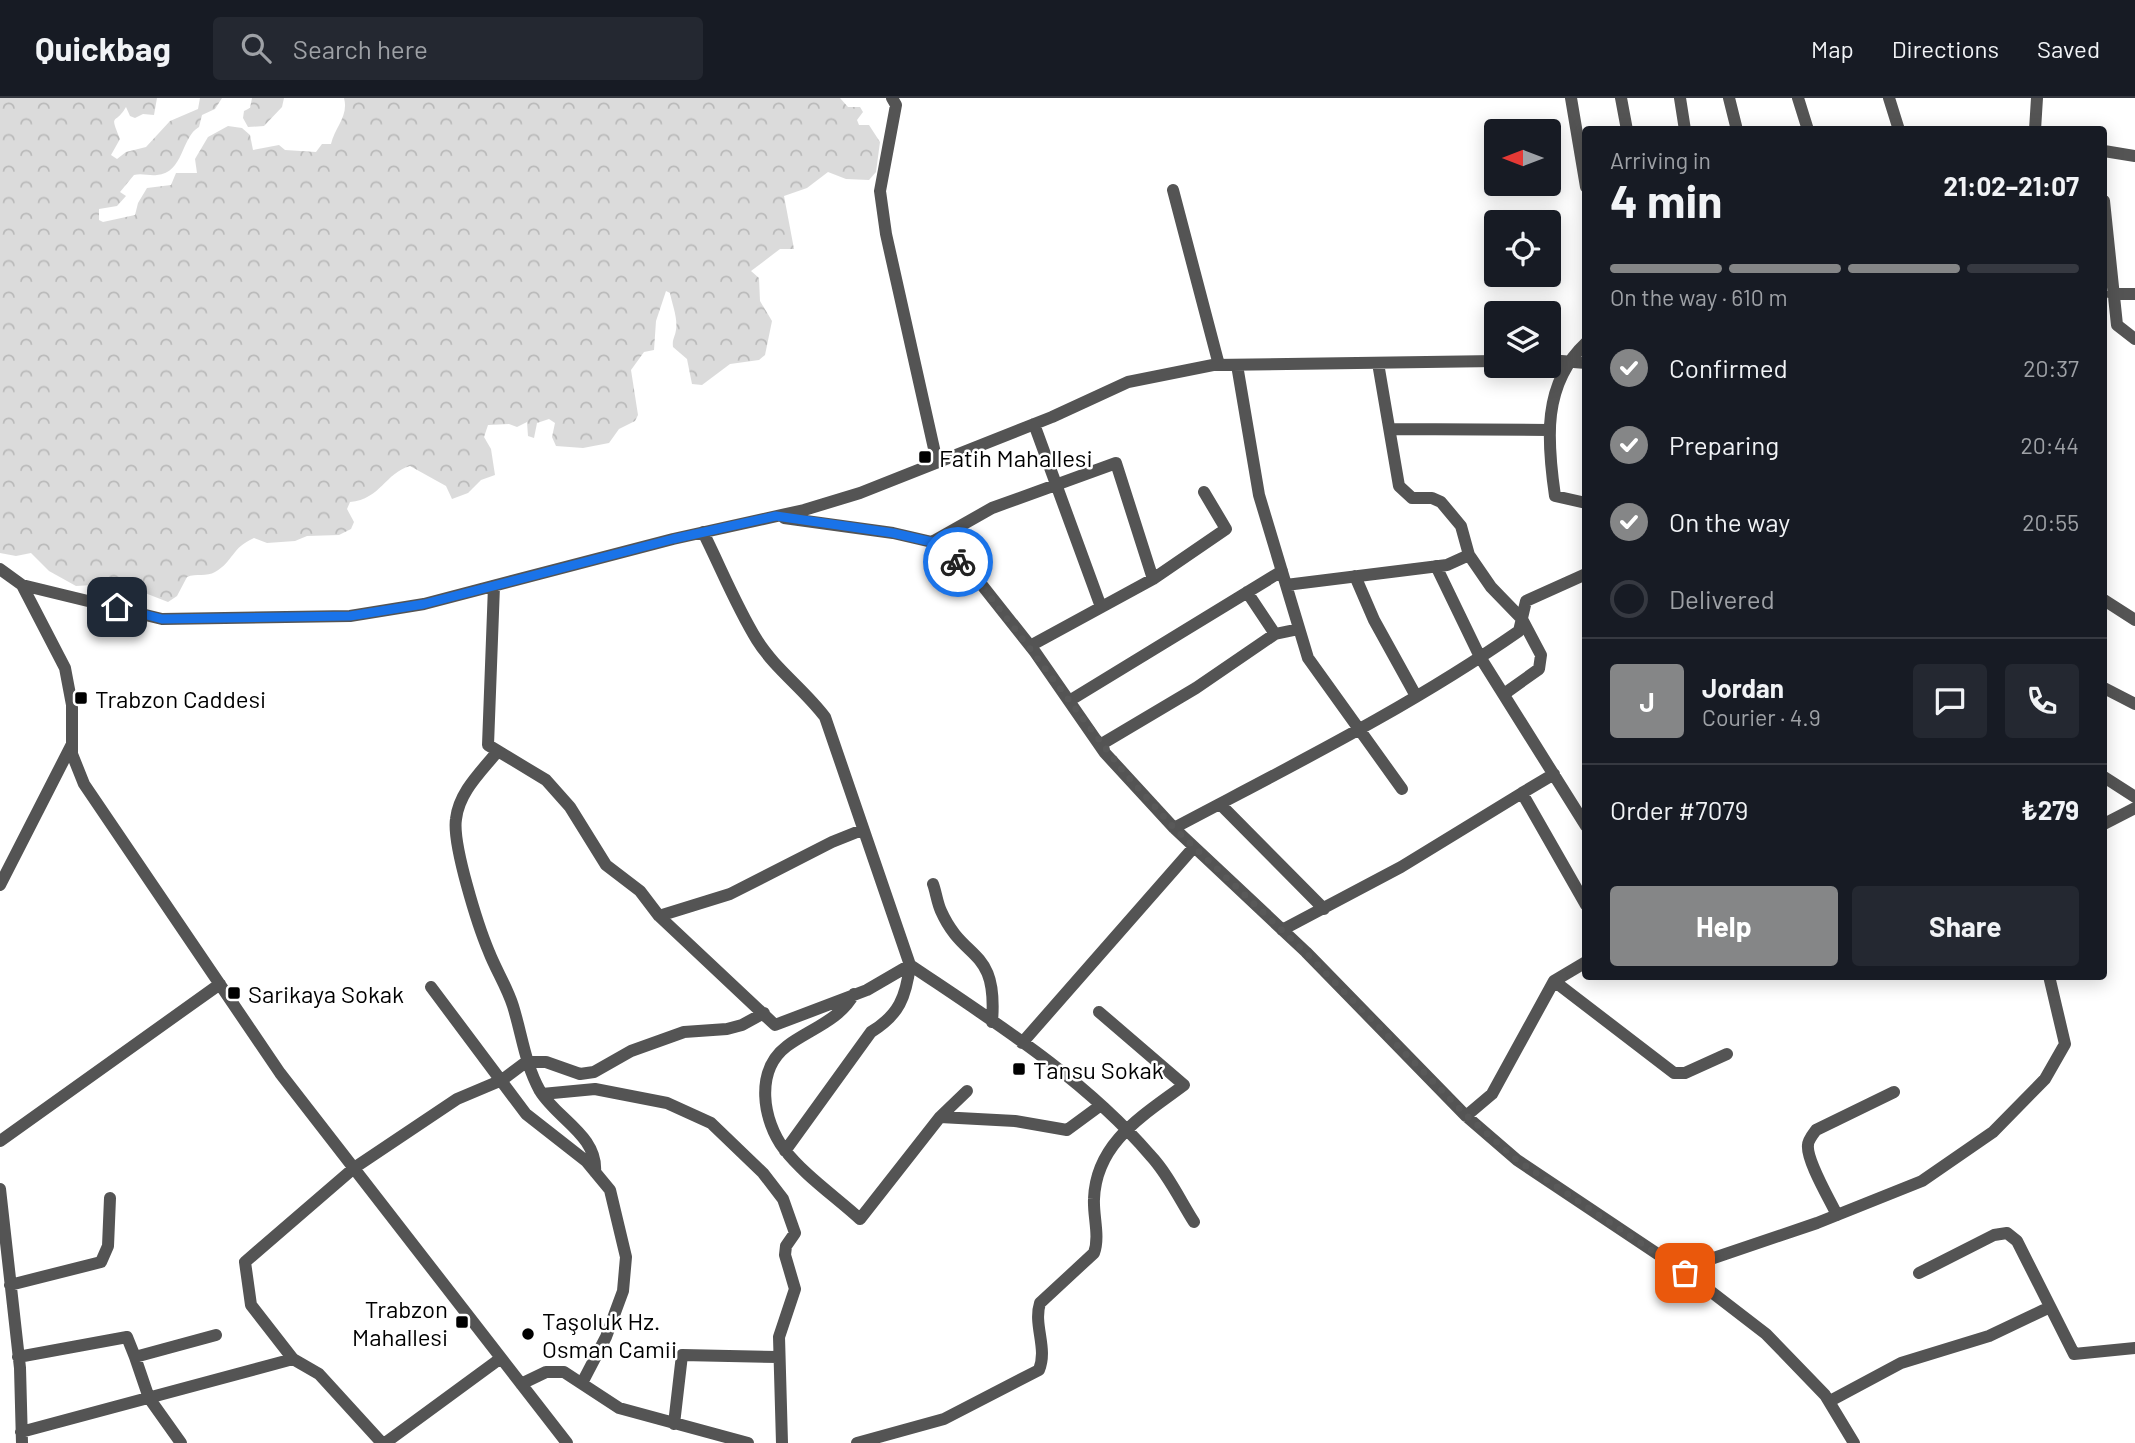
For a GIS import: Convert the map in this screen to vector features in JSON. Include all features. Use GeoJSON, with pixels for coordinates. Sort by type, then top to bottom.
{"type":"FeatureCollection","features":[{"type":"Feature","properties":{"kind":"street"},"geometry":{"type":"LineString","coordinates":[[892,98],[896,105],[880,191],[884,224],[937,462]]}},
{"type":"Feature","properties":{"kind":"street"},"geometry":{"type":"LineString","coordinates":[[1571,98],[1582,163]]}},
{"type":"Feature","properties":{"kind":"street"},"geometry":{"type":"LineString","coordinates":[[1622,98],[1626,126]]}},
{"type":"Feature","properties":{"kind":"street"},"geometry":{"type":"LineString","coordinates":[[1680,98],[1684,126]]}},
{"type":"Feature","properties":{"kind":"street"},"geometry":{"type":"LineString","coordinates":[[1729,98],[1736,126]]}},
{"type":"Feature","properties":{"kind":"street"},"geometry":{"type":"LineString","coordinates":[[1798,98],[1807,126]]}},
{"type":"Feature","properties":{"kind":"street"},"geometry":{"type":"LineString","coordinates":[[1889,98],[1898,126]]}},
{"type":"Feature","properties":{"kind":"street"},"geometry":{"type":"LineString","coordinates":[[2035,126],[2037,98]]}},
{"type":"Feature","properties":{"kind":"street"},"geometry":{"type":"LineString","coordinates":[[2107,151],[2135,156]]}},
{"type":"Feature","properties":{"kind":"street"},"geometry":{"type":"LineString","coordinates":[[1173,190],[1219,365]]}},
{"type":"Feature","properties":{"kind":"street"},"geometry":{"type":"LineString","coordinates":[[2107,236],[2116,324],[2135,339]]}},
{"type":"Feature","properties":{"kind":"street"},"geometry":{"type":"LineString","coordinates":[[2112,294],[2135,294]]}},
{"type":"Feature","properties":{"kind":"street"},"geometry":{"type":"LineString","coordinates":[[1582,347],[1568,360],[1553,398],[1548,443],[1555,496],[1582,502]]}},
{"type":"Feature","properties":{"kind":"street"},"geometry":{"type":"LineString","coordinates":[[1561,360],[1582,362]]}},
{"type":"Feature","properties":{"kind":"street"},"geometry":{"type":"LineString","coordinates":[[0,569],[22,585],[162,619],[350,616],[424,604],[776,516],[860,492],[1034,424],[1128,382],[1219,365],[1484,361]]}},
{"type":"Feature","properties":{"kind":"street"},"geometry":{"type":"LineString","coordinates":[[1378,363],[1399,486],[1412,498],[1432,498],[1441,502],[1461,526],[1469,555],[1491,587],[1521,619],[1541,655],[1539,669],[1504,694]]}},
{"type":"Feature","properties":{"kind":"street"},"geometry":{"type":"LineString","coordinates":[[1237,365],[1259,495],[1308,658],[1402,789]]}},
{"type":"Feature","properties":{"kind":"street"},"geometry":{"type":"LineString","coordinates":[[1034,424],[1101,607]]}},
{"type":"Feature","properties":{"kind":"street"},"geometry":{"type":"LineString","coordinates":[[1390,429],[1549,430]]}},
{"type":"Feature","properties":{"kind":"street"},"geometry":{"type":"LineString","coordinates":[[932,542],[992,508],[1116,463],[1153,579]]}},
{"type":"Feature","properties":{"kind":"street"},"geometry":{"type":"LineString","coordinates":[[1030,646],[1153,579],[1226,529],[1203,492]]}},
{"type":"Feature","properties":{"kind":"street"},"geometry":{"type":"LineString","coordinates":[[776,516],[893,533],[932,542],[970,570],[1030,646],[1100,745],[1174,828],[1282,930],[1466,1115],[1517,1160],[1685,1273],[1766,1334],[1830,1401],[1854,1443]]}},
{"type":"Feature","properties":{"kind":"street"},"geometry":{"type":"LineString","coordinates":[[703,533],[757,640],[783,673],[806,691],[825,716],[910,965],[907,992],[898,1010],[888,1022],[871,1032],[785,1151]]}},
{"type":"Feature","properties":{"kind":"street"},"geometry":{"type":"LineString","coordinates":[[1286,585],[1436,566],[1469,555]]}},
{"type":"Feature","properties":{"kind":"street"},"geometry":{"type":"LineString","coordinates":[[1436,566],[1480,657],[1582,820]]}},
{"type":"Feature","properties":{"kind":"street"},"geometry":{"type":"LineString","coordinates":[[1069,701],[1282,571]]}},
{"type":"Feature","properties":{"kind":"street"},"geometry":{"type":"LineString","coordinates":[[1355,576],[1374,620],[1416,696]]}},
{"type":"Feature","properties":{"kind":"street"},"geometry":{"type":"LineString","coordinates":[[1174,828],[1360,730],[1480,657],[1518,631],[1526,601],[1582,576]]}},
{"type":"Feature","properties":{"kind":"street"},"geometry":{"type":"LineString","coordinates":[[22,585],[65,668],[72,705],[72,754],[84,784],[280,1073],[567,1443]]}},
{"type":"Feature","properties":{"kind":"street"},"geometry":{"type":"LineString","coordinates":[[494,586],[488,745],[546,780],[570,807],[606,864],[640,891],[659,916],[775,1025],[854,994],[910,965]]}},
{"type":"Feature","properties":{"kind":"street"},"geometry":{"type":"LineString","coordinates":[[1247,592],[1275,634]]}},
{"type":"Feature","properties":{"kind":"street"},"geometry":{"type":"LineString","coordinates":[[2107,602],[2135,620]]}},
{"type":"Feature","properties":{"kind":"street"},"geometry":{"type":"LineString","coordinates":[[1100,745],[1196,688],[1275,634],[1299,629]]}},
{"type":"Feature","properties":{"kind":"street"},"geometry":{"type":"LineString","coordinates":[[2107,690],[2135,704]]}},
{"type":"Feature","properties":{"kind":"street"},"geometry":{"type":"LineString","coordinates":[[0,886],[72,744]]}},
{"type":"Feature","properties":{"kind":"street"},"geometry":{"type":"LineString","coordinates":[[497,752],[461,798],[455,836],[488,950],[512,1004],[526,1062],[542,1094],[587,1143],[596,1160],[595,1172]]}},
{"type":"Feature","properties":{"kind":"street"},"geometry":{"type":"LineString","coordinates":[[1282,930],[1401,867],[1554,774]]}},
{"type":"Feature","properties":{"kind":"street"},"geometry":{"type":"LineString","coordinates":[[2107,779],[2135,797]]}},
{"type":"Feature","properties":{"kind":"street"},"geometry":{"type":"LineString","coordinates":[[1522,793],[1580,883]]}},
{"type":"Feature","properties":{"kind":"street"},"geometry":{"type":"LineString","coordinates":[[1220,804],[1324,909]]}},
{"type":"Feature","properties":{"kind":"street"},"geometry":{"type":"LineString","coordinates":[[2107,822],[2135,808]]}},
{"type":"Feature","properties":{"kind":"street"},"geometry":{"type":"LineString","coordinates":[[659,916],[730,894],[832,842],[862,830]]}},
{"type":"Feature","properties":{"kind":"street"},"geometry":{"type":"LineString","coordinates":[[1022,1043],[1194,847]]}},
{"type":"Feature","properties":{"kind":"street"},"geometry":{"type":"LineString","coordinates":[[933,884],[941,911],[959,937],[981,958],[990,976],[994,999],[992,1022]]}},
{"type":"Feature","properties":{"kind":"street"},"geometry":{"type":"LineString","coordinates":[[1466,1115],[1492,1094],[1554,981],[1582,964]]}},
{"type":"Feature","properties":{"kind":"street"},"geometry":{"type":"LineString","coordinates":[[910,965],[1022,1043],[1101,1105],[1152,1156],[1194,1222]]}},
{"type":"Feature","properties":{"kind":"street"},"geometry":{"type":"LineString","coordinates":[[1685,1273],[1696,1264],[1837,1215],[1922,1181],[1993,1132],[2045,1079],[2065,1044],[2050,980]]}},
{"type":"Feature","properties":{"kind":"street"},"geometry":{"type":"LineString","coordinates":[[1554,981],[1674,1073],[1685,1073],[1727,1054]]}},
{"type":"Feature","properties":{"kind":"street"},"geometry":{"type":"LineString","coordinates":[[0,1141],[220,984]]}},
{"type":"Feature","properties":{"kind":"street"},"geometry":{"type":"LineString","coordinates":[[431,986],[526,1114],[586,1161],[610,1190],[626,1257],[623,1291],[606,1337],[582,1383]]}},
{"type":"Feature","properties":{"kind":"street"},"geometry":{"type":"LineString","coordinates":[[854,994],[846,1009],[784,1048],[768,1072],[765,1092],[770,1127],[785,1151],[860,1219],[940,1116],[967,1091]]}},
{"type":"Feature","properties":{"kind":"street"},"geometry":{"type":"LineString","coordinates":[[857,1443],[944,1419],[1039,1370],[1043,1358],[1037,1312],[1040,1303],[1094,1253],[1094,1197],[1098,1175],[1114,1142],[1125,1129],[1184,1085],[1100,1012]]}},
{"type":"Feature","properties":{"kind":"street"},"geometry":{"type":"LineString","coordinates":[[501,1358],[383,1443],[319,1374],[293,1359],[251,1305],[245,1262],[354,1168],[457,1099],[502,1080],[526,1062],[546,1062],[580,1073],[594,1072],[631,1051],[684,1031],[727,1029],[742,1025],[764,1013]]}},
{"type":"Feature","properties":{"kind":"street"},"geometry":{"type":"LineString","coordinates":[[542,1094],[595,1089],[667,1103],[711,1123],[763,1173],[783,1199],[795,1233],[786,1246],[785,1255],[795,1289],[779,1337],[782,1443]]}},
{"type":"Feature","properties":{"kind":"street"},"geometry":{"type":"LineString","coordinates":[[1837,1215],[1811,1158],[1808,1145],[1812,1135],[1816,1130],[1894,1092]]}},
{"type":"Feature","properties":{"kind":"street"},"geometry":{"type":"LineString","coordinates":[[940,1116],[1015,1121],[1066,1130],[1101,1105]]}},
{"type":"Feature","properties":{"kind":"street"},"geometry":{"type":"LineString","coordinates":[[0,1189],[18,1357],[21,1438],[149,1398],[293,1359]]}},
{"type":"Feature","properties":{"kind":"street"},"geometry":{"type":"LineString","coordinates":[[10,1285],[101,1262],[108,1246],[110,1198]]}},
{"type":"Feature","properties":{"kind":"street"},"geometry":{"type":"LineString","coordinates":[[1919,1273],[1994,1235],[2007,1233],[2017,1241],[2074,1354],[2135,1348]]}},
{"type":"Feature","properties":{"kind":"street"},"geometry":{"type":"LineString","coordinates":[[1830,1401],[1901,1363],[1989,1336],[2050,1307]]}},
{"type":"Feature","properties":{"kind":"street"},"geometry":{"type":"LineString","coordinates":[[135,1357],[216,1335]]}},
{"type":"Feature","properties":{"kind":"street"},"geometry":{"type":"LineString","coordinates":[[18,1357],[127,1337],[149,1398],[181,1443]]}},
{"type":"Feature","properties":{"kind":"street"},"geometry":{"type":"LineString","coordinates":[[674,1424],[682,1355],[778,1357]]}},
{"type":"Feature","properties":{"kind":"street"},"geometry":{"type":"LineString","coordinates":[[521,1384],[546,1372],[564,1372],[620,1408],[748,1443]]}},
{"type":"Feature","properties":{"kind":"green space"},"geometry":{"type":"Polygon","coordinates":[[[0,98],[157,98],[154,115],[143,114],[135,118],[130,116],[126,107],[115,120],[120,139],[111,155],[117,159],[126,152],[146,147],[170,121],[198,109],[200,98],[222,98],[215,109],[202,115],[199,127],[189,138],[172,168],[157,175],[134,175],[120,192],[126,196],[117,206],[99,209],[99,220],[103,222],[135,215],[138,203],[147,188],[171,185],[176,173],[197,173],[195,159],[208,137],[228,126],[242,128],[250,135],[253,150],[279,145],[285,150],[316,152],[322,144],[331,144],[345,110],[344,98],[840,98],[848,107],[860,107],[863,112],[857,120],[859,125],[869,125],[880,142],[876,172],[869,180],[846,179],[828,172],[807,188],[784,196],[794,249],[780,249],[751,271],[759,278],[760,301],[772,321],[765,355],[759,360],[730,364],[702,385],[692,384],[687,359],[673,347],[676,321],[670,293],[666,291],[656,321],[654,350],[644,352],[631,370],[638,415],[635,421],[619,429],[609,443],[583,448],[556,446],[552,437],[555,423],[549,419],[537,423],[534,438],[528,436],[527,422],[517,427],[509,424],[488,425],[484,437],[491,449],[495,475],[481,480],[468,493],[452,499],[446,486],[410,466],[394,474],[369,496],[350,502],[347,509],[354,522],[351,529],[339,535],[307,536],[295,541],[267,543],[254,538],[241,546],[215,572],[187,577],[177,596],[168,602],[145,593],[117,590],[113,594],[93,585],[76,586],[49,571],[31,553],[16,556],[0,553],[0,98]]]}},
{"type":"Feature","properties":{"kind":"green space"},"geometry":{"type":"Polygon","coordinates":[[[252,98],[284,98],[282,107],[264,126],[248,127],[243,118],[244,111],[250,108],[252,98]]]}},
{"type":"Feature","properties":{"kind":"way so far"},"geometry":{"type":"LineString","coordinates":[[958,562],[970,570],[1035,652],[1105,752],[1174,828],[1306,953],[1466,1115],[1517,1160],[1685,1273]]}},
{"type":"Feature","properties":{"kind":"place","name":"Fatih Mahallesi"},"geometry":{"type":"Point","coordinates":[925,457]}},
{"type":"Feature","properties":{"kind":"place","name":"Trabzon Caddesi"},"geometry":{"type":"Point","coordinates":[81,698]}},
{"type":"Feature","properties":{"kind":"place","name":"Sarikaya Sokak"},"geometry":{"type":"Point","coordinates":[234,993]}},
{"type":"Feature","properties":{"kind":"place","name":"Tansu Sokak"},"geometry":{"type":"Point","coordinates":[1019,1069]}},
{"type":"Feature","properties":{"kind":"place","name":"Trabzon Mahallesi"},"geometry":{"type":"Point","coordinates":[462,1322]}},
{"type":"Feature","properties":{"kind":"place","name":"Taşoluk Hz. Osman Camii"},"geometry":{"type":"Point","coordinates":[528,1334]}},
{"type":"Feature","properties":{"kind":"route"},"geometry":{"type":"LineString","coordinates":[[117,607],[162,619],[350,616],[424,604],[673,539],[776,516],[893,533],[932,542],[958,562]]}}]}
